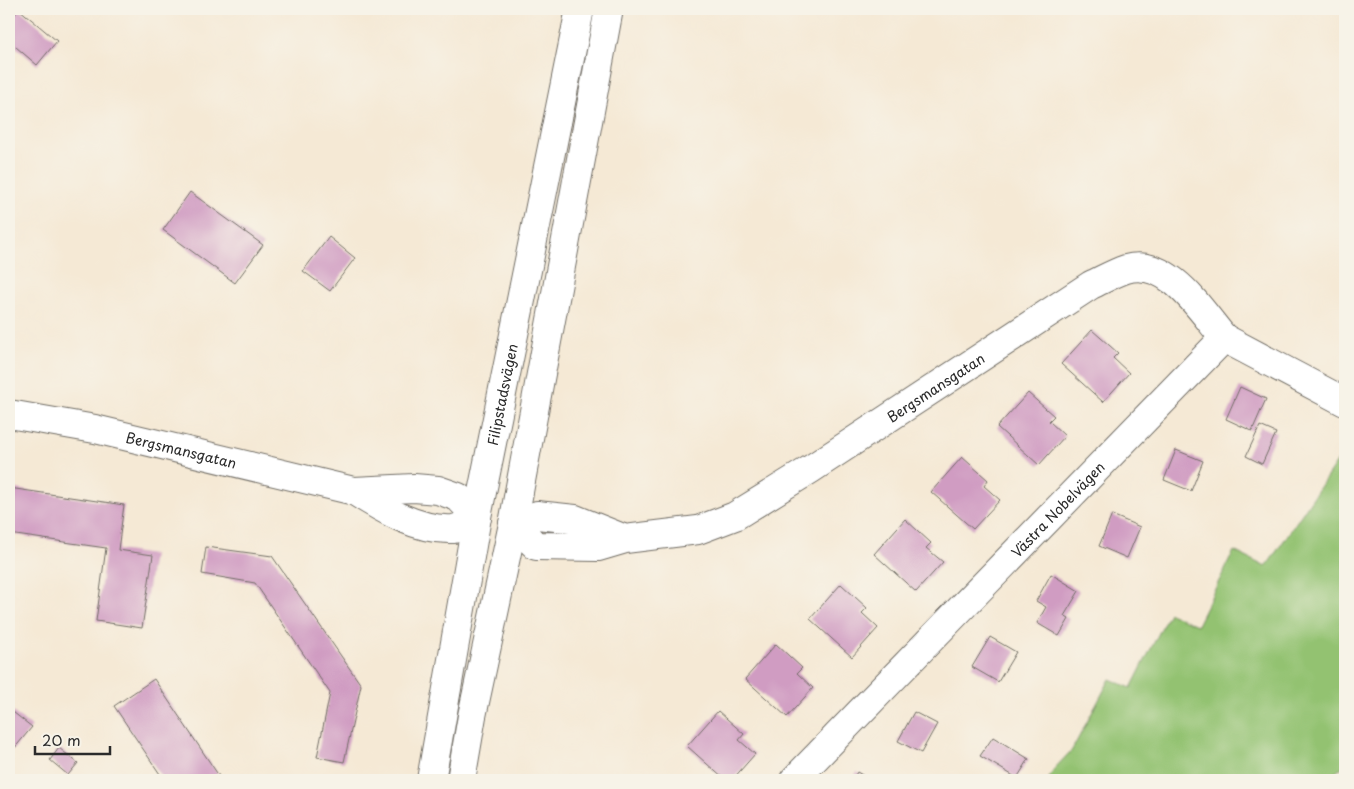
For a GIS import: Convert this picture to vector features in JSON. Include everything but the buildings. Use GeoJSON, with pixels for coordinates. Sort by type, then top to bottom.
{"type":"FeatureCollection","features":[{"type":"Feature","properties":{"kind":"street","name":"Filipstadsvägen"},"geometry":{"type":"LineString","coordinates":[[432,780],[477,517],[580,9]]}},
{"type":"Feature","properties":{"kind":"street"},"geometry":{"type":"LineString","coordinates":[[461,780],[472,716],[514,524],[609,9]]}},
{"type":"Feature","properties":{"kind":"street","name":"Bergsmansgatan"},"geometry":{"type":"LineString","coordinates":[[514,524],[536,546],[598,547],[625,539],[698,530],[735,516],[811,469],[1091,285],[1127,269],[1155,269],[1180,286],[1224,338]]}},
{"type":"Feature","properties":{"kind":"street"},"geometry":{"type":"LineString","coordinates":[[1224,338],[1345,402]]}},
{"type":"Feature","properties":{"kind":"street","name":"Västra Nobelvägen"},"geometry":{"type":"LineString","coordinates":[[794,780],[1224,338]]}},
{"type":"Feature","properties":{"kind":"street","name":"Bergsmansgatan"},"geometry":{"type":"LineString","coordinates":[[9,414],[96,430],[354,491],[414,488],[438,490],[458,497],[477,517],[454,529],[429,526],[388,513],[354,491]]}},
{"type":"Feature","properties":{"kind":"street"},"geometry":{"type":"LineString","coordinates":[[477,517],[514,524]]}},
{"type":"Feature","properties":{"kind":"green space"},"geometry":{"type":"Polygon","coordinates":[[[1345,450],[1345,765],[1326,780],[1048,780],[1055,768],[1072,750],[1110,679],[1131,688],[1169,613],[1197,625],[1234,551],[1266,567],[1345,450]]]}}]}
